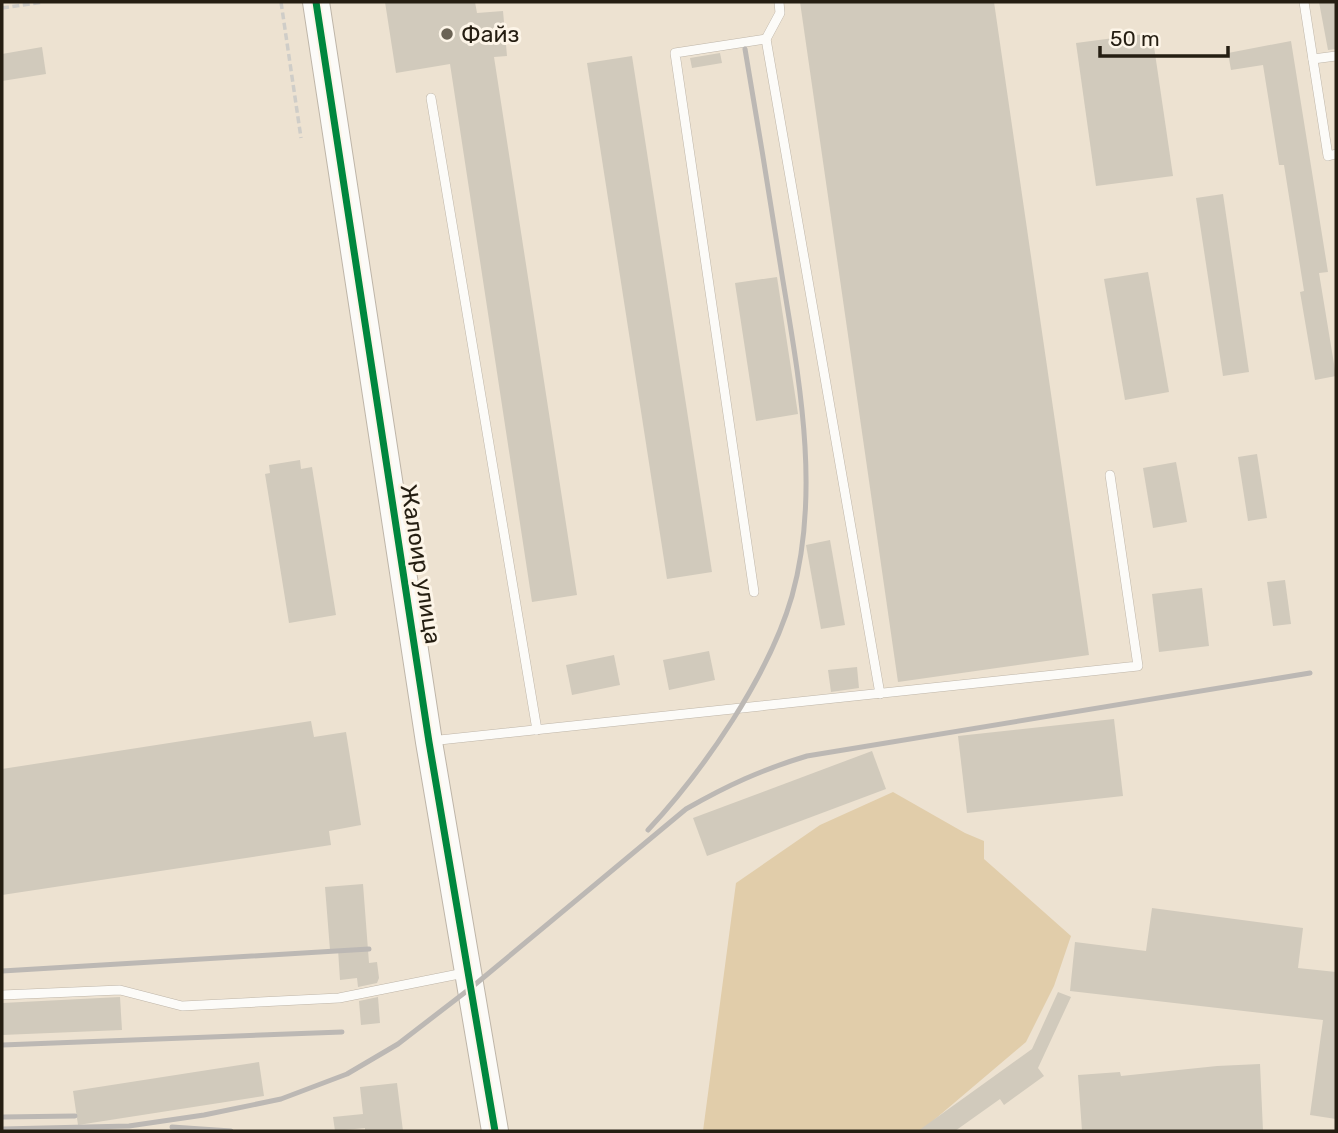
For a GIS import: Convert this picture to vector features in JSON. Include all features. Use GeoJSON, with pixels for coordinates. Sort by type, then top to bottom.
{"type":"FeatureCollection","features":[{"type":"Feature","properties":{"kind":"street","name":"Жалоир улица"},"geometry":{"type":"LineString","coordinates":[[316,2],[429,741],[495,1131]]}},
{"type":"Feature","properties":{"kind":"lane"},"geometry":{"type":"LineString","coordinates":[[779,2],[780,13],[766,39],[880,694]]}},
{"type":"Feature","properties":{"kind":"lane"},"geometry":{"type":"LineString","coordinates":[[1304,2],[1328,156],[1336,154]]}},
{"type":"Feature","properties":{"kind":"lane"},"geometry":{"type":"LineString","coordinates":[[754,592],[675,53],[766,39]]}},
{"type":"Feature","properties":{"kind":"lane"},"geometry":{"type":"LineString","coordinates":[[1313,60],[1336,55]]}},
{"type":"Feature","properties":{"kind":"lane"},"geometry":{"type":"LineString","coordinates":[[430,98],[537,730]]}},
{"type":"Feature","properties":{"kind":"lane"},"geometry":{"type":"LineString","coordinates":[[429,741],[1138,666],[1110,475]]}},
{"type":"Feature","properties":{"kind":"lane"},"geometry":{"type":"LineString","coordinates":[[2,995],[120,990],[183,1006],[338,998],[469,972]]}},
{"type":"Feature","properties":{"kind":"path"},"geometry":{"type":"LineString","coordinates":[[2,8],[43,2]]}},
{"type":"Feature","properties":{"kind":"path"},"geometry":{"type":"LineString","coordinates":[[281,2],[301,138]]}},
{"type":"Feature","properties":{"kind":"shaded area"},"geometry":{"type":"Polygon","coordinates":[[[893,792],[984,841],[984,859],[1071,936],[1054,986],[1026,1042],[921,1131],[703,1131],[736,883],[820,825],[893,792]]]}},
{"type":"Feature","properties":{"kind":"building"},"geometry":{"type":"Polygon","coordinates":[[[385,2],[475,2],[477,13],[503,11],[507,56],[494,57],[577,595],[532,602],[450,64],[396,73],[385,2]]]}},
{"type":"Feature","properties":{"kind":"building"},"geometry":{"type":"Polygon","coordinates":[[[800,2],[994,2],[1089,655],[898,682],[800,2]]]}},
{"type":"Feature","properties":{"kind":"building"},"geometry":{"type":"Polygon","coordinates":[[[1319,2],[1336,2],[1336,49],[1328,50],[1319,2]]]}},
{"type":"Feature","properties":{"kind":"building"},"geometry":{"type":"Polygon","coordinates":[[[1152,33],[1173,176],[1096,186],[1076,43],[1152,33]]]}},
{"type":"Feature","properties":{"kind":"building"},"geometry":{"type":"Polygon","coordinates":[[[1291,41],[1328,272],[1319,273],[1336,376],[1315,380],[1300,292],[1304,291],[1284,165],[1279,165],[1263,65],[1231,70],[1228,53],[1291,41]]]}},
{"type":"Feature","properties":{"kind":"building"},"geometry":{"type":"Polygon","coordinates":[[[42,47],[46,74],[2,81],[2,54],[42,47]]]}},
{"type":"Feature","properties":{"kind":"building"},"geometry":{"type":"Polygon","coordinates":[[[720,53],[722,63],[692,68],[690,58],[720,53]]]}},
{"type":"Feature","properties":{"kind":"building"},"geometry":{"type":"Polygon","coordinates":[[[632,56],[712,572],[667,579],[587,63],[632,56]]]}},
{"type":"Feature","properties":{"kind":"building"},"geometry":{"type":"Polygon","coordinates":[[[1223,194],[1249,372],[1223,376],[1196,198],[1223,194]]]}},
{"type":"Feature","properties":{"kind":"building"},"geometry":{"type":"Polygon","coordinates":[[[1148,272],[1169,392],[1125,400],[1104,279],[1148,272]]]}},
{"type":"Feature","properties":{"kind":"building"},"geometry":{"type":"Polygon","coordinates":[[[777,277],[798,414],[756,421],[735,283],[777,277]]]}},
{"type":"Feature","properties":{"kind":"building"},"geometry":{"type":"Polygon","coordinates":[[[1257,454],[1267,518],[1248,521],[1238,457],[1257,454]]]}},
{"type":"Feature","properties":{"kind":"building"},"geometry":{"type":"Polygon","coordinates":[[[300,460],[301,469],[312,467],[336,615],[289,623],[265,474],[270,473],[269,465],[300,460]]]}},
{"type":"Feature","properties":{"kind":"building"},"geometry":{"type":"Polygon","coordinates":[[[1176,462],[1187,522],[1153,528],[1143,468],[1176,462]]]}},
{"type":"Feature","properties":{"kind":"building"},"geometry":{"type":"Polygon","coordinates":[[[830,540],[845,625],[821,629],[806,545],[830,540]]]}},
{"type":"Feature","properties":{"kind":"building"},"geometry":{"type":"Polygon","coordinates":[[[1285,580],[1291,624],[1273,626],[1267,582],[1285,580]]]}},
{"type":"Feature","properties":{"kind":"building"},"geometry":{"type":"Polygon","coordinates":[[[1202,588],[1209,646],[1159,652],[1152,594],[1202,588]]]}},
{"type":"Feature","properties":{"kind":"building"},"geometry":{"type":"Polygon","coordinates":[[[709,651],[715,680],[669,690],[663,660],[709,651]]]}},
{"type":"Feature","properties":{"kind":"building"},"geometry":{"type":"Polygon","coordinates":[[[614,655],[620,685],[572,695],[566,665],[614,655]]]}},
{"type":"Feature","properties":{"kind":"building"},"geometry":{"type":"Polygon","coordinates":[[[857,667],[859,688],[831,692],[828,670],[857,667]]]}},
{"type":"Feature","properties":{"kind":"building"},"geometry":{"type":"Polygon","coordinates":[[[1114,719],[1123,796],[967,813],[958,736],[1114,719]]]}},
{"type":"Feature","properties":{"kind":"building"},"geometry":{"type":"Polygon","coordinates":[[[311,721],[314,737],[346,732],[361,825],[329,831],[331,845],[2,895],[2,769],[311,721]]]}},
{"type":"Feature","properties":{"kind":"building"},"geometry":{"type":"Polygon","coordinates":[[[872,751],[886,789],[707,856],[693,818],[872,751]]]}},
{"type":"Feature","properties":{"kind":"building"},"geometry":{"type":"Polygon","coordinates":[[[363,884],[369,963],[377,962],[379,978],[377,983],[358,987],[357,978],[340,980],[338,949],[330,950],[325,887],[363,884]]]}},
{"type":"Feature","properties":{"kind":"building"},"geometry":{"type":"Polygon","coordinates":[[[1152,908],[1303,928],[1298,968],[1336,972],[1336,1119],[1310,1115],[1323,1020],[1070,991],[1075,942],[1146,951],[1152,908]]]}},
{"type":"Feature","properties":{"kind":"building"},"geometry":{"type":"Polygon","coordinates":[[[1058,992],[1071,997],[1038,1068],[1044,1076],[1004,1105],[1000,1099],[955,1131],[918,1131],[1032,1049],[1058,992]]]}},
{"type":"Feature","properties":{"kind":"building"},"geometry":{"type":"Polygon","coordinates":[[[120,997],[122,1030],[2,1035],[2,1003],[120,997]]]}},
{"type":"Feature","properties":{"kind":"building"},"geometry":{"type":"Polygon","coordinates":[[[378,997],[380,1023],[361,1025],[359,1001],[378,997]]]}},
{"type":"Feature","properties":{"kind":"building"},"geometry":{"type":"Polygon","coordinates":[[[259,1062],[264,1096],[78,1125],[73,1091],[259,1062]]]}},
{"type":"Feature","properties":{"kind":"building"},"geometry":{"type":"Polygon","coordinates":[[[1260,1064],[1263,1131],[1082,1131],[1078,1075],[1120,1072],[1121,1076],[1260,1064]]]}},
{"type":"Feature","properties":{"kind":"building"},"geometry":{"type":"Polygon","coordinates":[[[397,1083],[403,1131],[365,1131],[365,1128],[335,1131],[333,1117],[363,1114],[360,1087],[397,1083]]]}},
{"type":"Feature","properties":{"kind":"railway"},"geometry":{"type":"LineString","coordinates":[[648,830],[712,751],[751,689],[782,627],[801,557],[806,476],[800,395],[745,49]]}},
{"type":"Feature","properties":{"kind":"railway"},"geometry":{"type":"LineString","coordinates":[[2,1129],[129,1126],[204,1115],[281,1099],[347,1074],[398,1044],[472,987],[686,809],[745,779],[790,761],[1310,673]]}},
{"type":"Feature","properties":{"kind":"railway"},"geometry":{"type":"LineString","coordinates":[[2,971],[369,949]]}},
{"type":"Feature","properties":{"kind":"railway"},"geometry":{"type":"LineString","coordinates":[[2,1045],[342,1032]]}},
{"type":"Feature","properties":{"kind":"railway"},"geometry":{"type":"LineString","coordinates":[[2,1117],[75,1116]]}},
{"type":"Feature","properties":{"kind":"railway"},"geometry":{"type":"LineString","coordinates":[[172,1127],[231,1131]]}},
{"type":"Feature","properties":{"kind":"cycle path"},"geometry":{"type":"LineString","coordinates":[[316,2],[429,742],[495,1131]]}},
{"type":"Feature","properties":{"kind":"place","name":"Файз"},"geometry":{"type":"Point","coordinates":[447,34]}}]}
